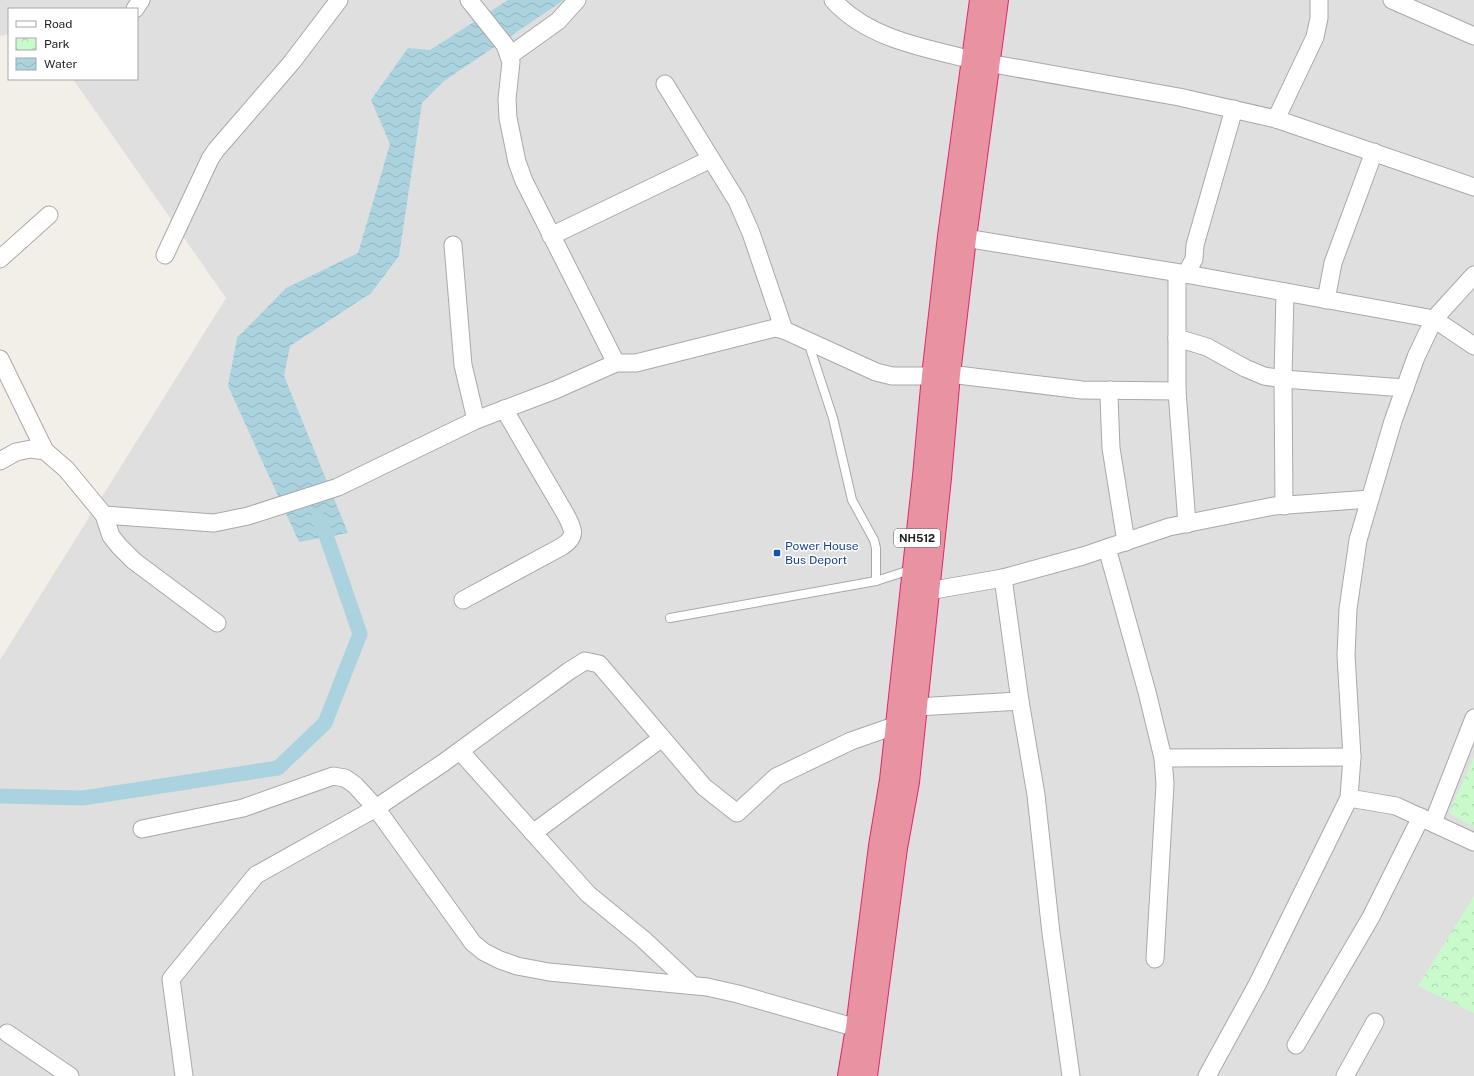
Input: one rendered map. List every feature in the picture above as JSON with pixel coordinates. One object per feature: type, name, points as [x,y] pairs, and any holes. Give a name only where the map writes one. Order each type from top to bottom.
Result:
[{"type":"highway","name":"NH512","points":[[866,1076],[896,848],[908,782],[905,727],[914,569],[924,476],[965,238],[980,62],[981,0]]},
{"type":"highway","name":"NH512","points":[[849,1076],[877,867],[892,780],[905,727],[916,707],[940,478],[941,375],[949,236],[980,62],[997,0]]},
{"type":"street","points":[[165,255],[210,159],[216,150],[292,62],[339,0]]},
{"type":"street","points":[[469,0],[507,50],[511,62],[506,99],[508,118],[517,162],[524,181],[616,363]]},
{"type":"street","points":[[507,50],[558,20],[577,0]]},
{"type":"street","points":[[833,0],[850,16],[884,35],[908,44],[980,62],[1234,109],[1276,119],[1474,187]]},
{"type":"street","points":[[1276,119],[1314,37],[1318,18],[1319,0]]},
{"type":"street","points":[[1392,0],[1472,32]]},
{"type":"street","points":[[665,84],[737,201],[751,233],[784,330]]},
{"type":"street","points":[[1187,524],[1177,391],[1177,338],[1181,273],[1194,259],[1195,245],[1234,109]]},
{"type":"street","points":[[1326,300],[1333,263],[1374,152]]},
{"type":"street","points":[[551,236],[711,159]]},
{"type":"street","points":[[0,259],[49,215]]},
{"type":"street","points":[[965,238],[1181,273],[1434,319],[1474,346]]},
{"type":"street","points":[[453,245],[463,365],[476,420]]},
{"type":"street","points":[[1207,1076],[1258,983],[1349,798],[1352,757],[1346,655],[1348,609],[1358,540],[1393,421],[1416,357],[1434,319],[1474,275]]},
{"type":"street","points":[[1284,506],[1283,380],[1285,292]]},
{"type":"street","points":[[104,514],[214,523],[248,516],[338,487],[476,420],[555,390],[616,363],[636,363],[775,328],[784,330],[876,372],[892,376],[941,375],[1082,390],[1177,391]]},
{"type":"street","points":[[1177,338],[1207,347],[1245,368],[1264,376],[1283,380],[1405,388]]},
{"type":"street","points":[[0,359],[45,451],[66,469],[104,514],[111,536],[119,546],[134,561],[217,623]]},
{"type":"street","points":[[1110,390],[1111,448],[1126,542]]},
{"type":"street","points":[[463,600],[561,548],[570,541],[573,534],[572,526],[566,515],[504,409]]},
{"type":"street","points":[[0,460],[16,452],[31,449],[45,451]]},
{"type":"street","points":[[928,591],[1003,578],[1083,556],[1169,527],[1274,506],[1370,499]]},
{"type":"street","points":[[1107,548],[1147,692],[1163,758],[1165,784],[1156,959]]},
{"type":"street","points":[[1003,578],[1020,701],[1036,795],[1051,933],[1071,1076]]},
{"type":"street","points":[[184,1076],[171,979],[256,875],[376,808],[460,751],[569,671],[585,661],[599,664],[704,787],[737,813],[776,777],[851,741],[905,727]]},
{"type":"street","points":[[916,707],[1020,701]]},
{"type":"street","points":[[1428,820],[1434,820],[1474,718]]},
{"type":"street","points":[[533,833],[662,738]]},
{"type":"street","points":[[460,751],[588,894],[643,939],[692,985]]},
{"type":"street","points":[[1163,758],[1352,757]]},
{"type":"street","points":[[142,829],[243,808],[334,776],[345,778],[355,785],[376,808],[473,943],[484,952],[500,960],[516,966],[549,972],[707,987],[738,994],[856,1028]]},
{"type":"street","points":[[1349,798],[1396,806],[1474,842]]},
{"type":"street","points":[[1296,1045],[1428,820]]},
{"type":"street","points":[[1345,1076],[1375,1022]]},
{"type":"street","points":[[7,1033],[70,1076]]},
{"type":"lane","points":[[807,341],[833,418],[852,500],[875,544],[876,581]]},
{"type":"lane","points":[[670,618],[876,581],[914,569]]},
{"type":"shaded area","points":[[0,0],[1474,0],[1474,1076],[0,1076],[0,660],[226,298],[74,80],[138,80],[138,8],[8,8],[8,34],[0,36]]},
{"type":"green space","points":[[1474,757],[1474,827],[1449,813]]},
{"type":"green space","points":[[1474,896],[1474,1013],[1418,986]]},
{"type":"water","points":[[508,0],[564,0],[444,81],[422,103],[399,256],[371,293],[290,346],[284,376],[348,533],[299,542],[228,386],[237,338],[286,288],[358,253],[390,144],[371,100],[408,48],[430,50]]},
{"type":"waterway","points":[[0,796],[83,798],[278,768],[325,723],[360,634],[325,532],[318,518]]},
{"type":"place","name":"Power House Bus Deport","points":[[777,553]]}]
